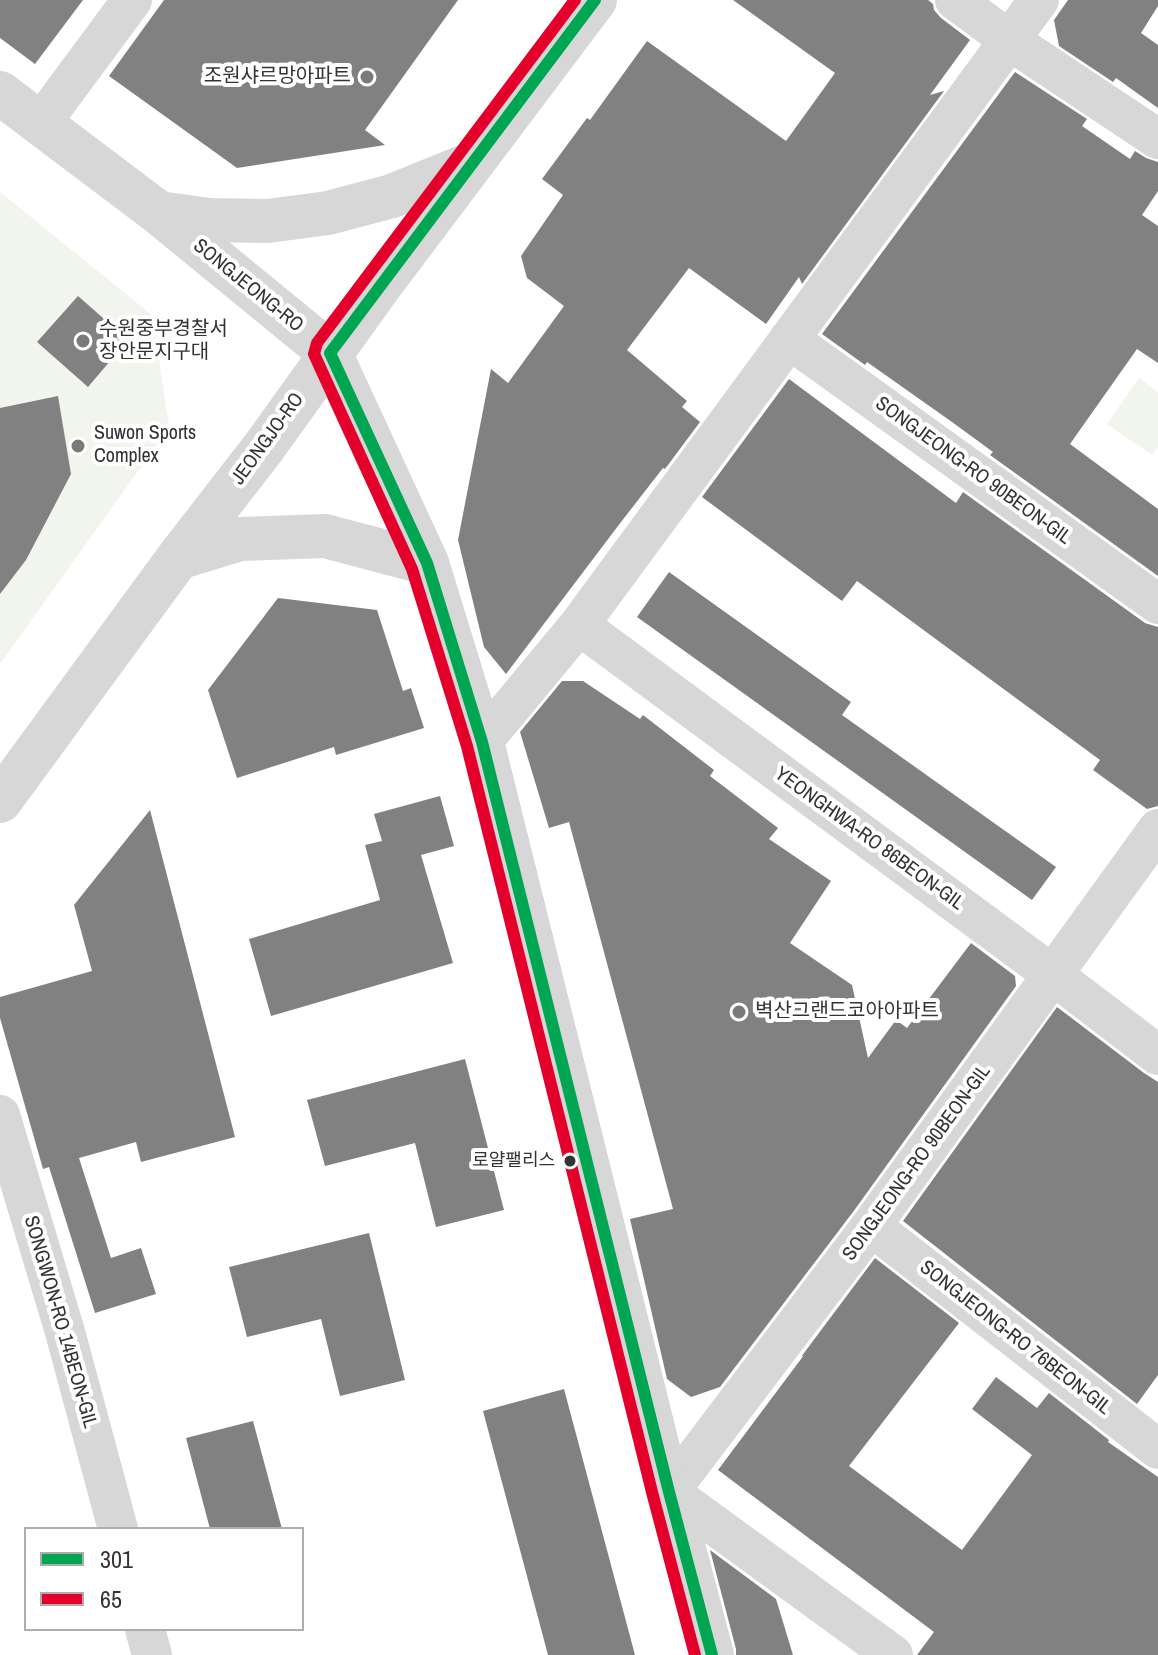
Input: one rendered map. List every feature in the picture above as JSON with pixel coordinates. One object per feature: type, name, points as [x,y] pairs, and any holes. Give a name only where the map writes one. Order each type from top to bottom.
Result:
[{"type":"street","points":[[41,123],[132,0]]},
{"type":"street","name":"JEONGJO-RO","points":[[0,801],[595,0]]},
{"type":"street","points":[[955,0],[1009,40],[1158,139]]},
{"type":"street","points":[[482,742],[579,625],[1039,0]]},
{"type":"street","name":"SONGJEONG-RO","points":[[0,93],[159,213],[330,353],[427,563],[482,742],[712,1655]]},
{"type":"street","points":[[159,213],[209,220],[268,221],[328,213],[392,196],[471,164]]},
{"type":"street","name":"SONGJEONG-RO 90BEON-GIL","points":[[789,339],[1158,604]]},
{"type":"street","points":[[178,558],[240,539],[325,536],[427,563]]},
{"type":"street","name":"YEONGHWA-RO 86BEON-GIL","points":[[579,625],[1158,1055]]},
{"type":"street","name":"SONGJEONG-RO 90BEON-GIL","points":[[669,1492],[871,1226],[1158,829]]},
{"type":"street","name":"SONGWON-RO 14BEON-GIL","points":[[0,1115],[65,1332],[117,1527]]},
{"type":"street","name":"SONGJEONG-RO 76BEON-GIL","points":[[871,1226],[1158,1449]]},
{"type":"street","points":[[669,1492],[893,1655]]},
{"type":"street","points":[[146,1631],[152,1655]]},
{"type":"shaded area","name":"Suwon Sports Complex","points":[[0,192],[152,315],[169,425],[0,664]]},
{"type":"shaded area","points":[[1139,378],[1158,392],[1158,447],[1152,455],[1107,424]]},
{"type":"building","points":[[0,0],[83,0],[35,64],[0,38]]},
{"type":"building","points":[[164,0],[458,0],[365,130],[385,145],[237,168],[109,76]]},
{"type":"building","points":[[733,0],[928,0],[941,18],[970,40],[930,95],[944,91],[802,284],[799,277],[766,324],[689,268],[627,350],[687,401],[682,407],[700,422],[506,674],[484,647],[458,540],[491,369],[508,383],[564,306],[527,278],[521,256],[563,195],[542,179],[587,118],[590,120],[647,41],[786,141],[835,73]]},
{"type":"building","points":[[1068,0],[1158,0],[1158,6],[1141,33],[1158,45],[1158,108],[1116,78],[1113,82],[1059,46],[1054,20]]},
{"type":"building","points":[[1015,72],[1087,119],[1082,126],[1130,159],[1135,151],[1158,162],[1158,191],[1142,215],[1158,226],[1158,363],[1137,349],[1070,444],[1158,509],[1158,576],[990,455],[993,452],[952,422],[822,334]]},
{"type":"building","name":"수원중부경찰서 장안문지구대","points":[[78,296],[128,340],[88,387],[37,342]]},
{"type":"building","points":[[789,379],[956,503],[963,492],[1145,623],[1158,627],[1158,806],[1147,809],[1093,770],[1100,760],[857,581],[842,601],[702,497]]},
{"type":"building","points":[[58,396],[71,474],[26,560],[0,594],[0,408]]},
{"type":"building","points":[[669,572],[851,702],[842,715],[1056,867],[1032,900],[637,617]]},
{"type":"building","points":[[278,598],[377,610],[403,691],[411,688],[424,728],[336,755],[334,747],[237,778],[208,690]]},
{"type":"building","points":[[562,681],[583,681],[640,719],[643,715],[714,770],[710,776],[778,828],[769,839],[831,881],[790,943],[852,985],[868,1058],[896,1020],[907,1028],[971,943],[1015,976],[1016,986],[853,1212],[720,1387],[691,1397],[667,1379],[630,1219],[673,1209],[569,822],[549,828],[520,732]]},
{"type":"building","points":[[440,796],[454,846],[421,855],[453,963],[271,1016],[249,939],[380,900],[365,845],[382,841],[374,814]]},
{"type":"building","points":[[150,810],[235,1137],[141,1162],[136,1142],[79,1158],[111,1258],[141,1248],[156,1294],[95,1313],[49,1167],[43,1169],[0,1018],[0,997],[92,971],[74,905]]},
{"type":"building","points":[[1057,1007],[1158,1082],[1158,1375],[1137,1404],[903,1221]]},
{"type":"building","points":[[465,1059],[504,1210],[436,1227],[415,1143],[325,1166],[307,1100]]},
{"type":"building","points":[[369,1233],[405,1380],[340,1396],[321,1319],[247,1337],[229,1267]]},
{"type":"building","points":[[875,1258],[959,1323],[849,1466],[962,1550],[1032,1455],[972,1409],[996,1377],[1037,1408],[1049,1393],[1108,1442],[1158,1477],[1158,1655],[917,1655],[934,1632],[718,1470]]},
{"type":"building","points":[[564,1389],[635,1655],[548,1655],[483,1411]]},
{"type":"building","points":[[253,1421],[281,1527],[209,1527],[186,1438]]},
{"type":"building","points":[[710,1550],[776,1599],[793,1655],[736,1655]]},
{"type":"transit line","name":"65","points":[[575,0],[317,343],[314,354],[412,569],[467,746],[695,1655]]},
{"type":"transit line","name":"301","points":[[595,0],[330,353],[427,563],[482,742],[712,1655]]},
{"type":"place","name":"조원샤르망아파트","points":[[367,77]]},
{"type":"place","name":"수원중부경찰서 장안문지구대","points":[[83,341]]},
{"type":"place","name":"Suwon Sports Complex","points":[[78,446]]},
{"type":"place","name":"벽산그랜드코아아파트","points":[[739,1012]]},
{"type":"place","name":"로얄팰리스","points":[[570,1161]]}]
